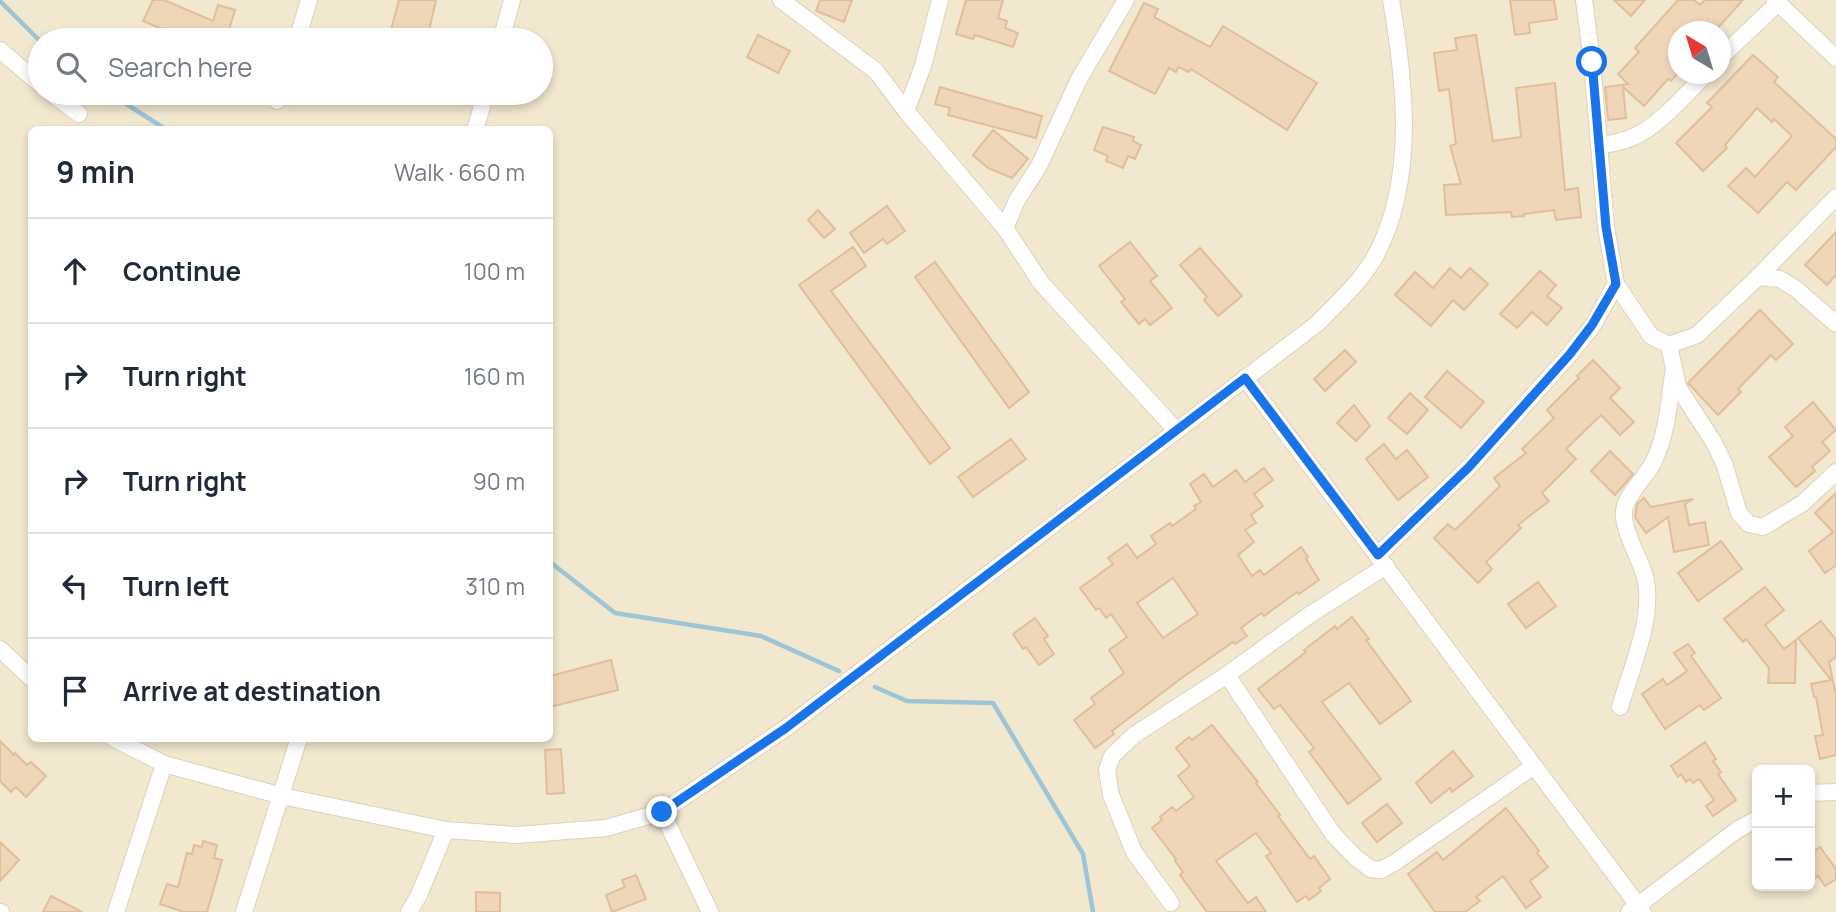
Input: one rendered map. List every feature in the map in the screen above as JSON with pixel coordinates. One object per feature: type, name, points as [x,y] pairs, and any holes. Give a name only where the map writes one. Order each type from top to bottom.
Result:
[{"type":"street","points":[[301,28],[309,0]]},
{"type":"street","points":[[504,28],[512,0]]},
{"type":"street","points":[[781,0],[876,71],[906,111],[1005,228],[1042,284],[1176,430]]},
{"type":"street","points":[[906,111],[923,66],[940,0]]},
{"type":"street","points":[[1005,228],[1017,200],[1039,166],[1079,79],[1126,0]]},
{"type":"street","points":[[122,742],[163,764],[282,796],[446,830],[516,835],[606,828],[662,812],[786,728],[1318,323],[1349,290],[1376,254],[1391,217],[1405,132],[1400,53],[1391,0]]},
{"type":"street","points":[[1584,0],[1606,227],[1616,284],[1651,336],[1669,345],[1697,335],[1836,197]]},
{"type":"street","points":[[1731,47],[1777,1],[1836,58]]},
{"type":"street","points":[[0,50],[28,74]]},
{"type":"street","points":[[1599,146],[1621,142],[1641,134],[1696,84]]},
{"type":"street","points":[[67,105],[79,114]]},
{"type":"street","points":[[476,126],[482,105]]},
{"type":"street","points":[[1758,276],[1780,279],[1796,289],[1836,324]]},
{"type":"street","points":[[1171,903],[1134,852],[1111,795],[1107,770],[1112,756],[1134,735],[1227,675],[1382,561],[1570,354],[1592,325],[1616,284]]},
{"type":"street","points":[[1669,345],[1681,393],[1713,441],[1724,463],[1739,513],[1749,524],[1763,527],[1803,503],[1836,472]]},
{"type":"street","points":[[1620,707],[1645,622],[1647,603],[1646,579],[1626,525],[1624,512],[1627,502],[1653,463],[1666,430],[1674,373]]},
{"type":"street","points":[[1245,378],[1534,766],[1637,910],[1737,830],[1752,822]]},
{"type":"street","points":[[0,649],[28,675]]},
{"type":"street","points":[[1227,675],[1333,834],[1371,869],[1381,870],[1394,863],[1534,766]]},
{"type":"street","points":[[244,912],[298,742]]},
{"type":"street","points":[[116,912],[163,764]]},
{"type":"street","points":[[1815,793],[1836,792]]},
{"type":"street","points":[[662,812],[710,912]]},
{"type":"street","points":[[409,912],[419,895],[446,830]]},
{"type":"shaded area","points":[[0,0],[1836,0],[1836,912],[0,912]]},
{"type":"building","points":[[153,0],[164,0],[213,21],[218,5],[235,10],[230,28],[160,28],[143,21]]},
{"type":"building","points":[[399,0],[436,0],[430,28],[392,28]]},
{"type":"building","points":[[820,0],[852,0],[844,22],[816,11]]},
{"type":"building","points":[[966,0],[1003,0],[998,18],[1007,21],[1005,28],[1018,33],[1013,47],[975,35],[973,39],[956,34]]},
{"type":"building","points":[[1510,0],[1554,0],[1557,19],[1529,23],[1530,33],[1515,35]]},
{"type":"building","points":[[1614,0],[1645,0],[1631,16]]},
{"type":"building","points":[[1678,0],[1694,0],[1700,5],[1705,0],[1743,0],[1724,21],[1668,21],[1668,79],[1644,106],[1623,87],[1626,118],[1608,120],[1605,87],[1628,84],[1618,74],[1639,52],[1635,48]]},
{"type":"building","points":[[1144,3],[1158,9],[1154,17],[1210,47],[1223,26],[1317,83],[1287,130],[1191,69],[1189,72],[1178,67],[1176,72],[1169,68],[1155,94],[1109,71]]},
{"type":"building","points":[[758,35],[790,51],[778,73],[747,57]]},
{"type":"building","points":[[1476,35],[1493,141],[1521,137],[1516,88],[1555,83],[1565,190],[1578,188],[1581,217],[1556,220],[1554,210],[1512,217],[1511,212],[1446,215],[1444,185],[1461,184],[1450,146],[1456,144],[1449,89],[1439,91],[1434,53],[1457,50],[1455,38]]},
{"type":"building","points":[[1753,55],[1778,77],[1774,82],[1836,139],[1836,147],[1796,190],[1787,182],[1758,213],[1728,186],[1746,168],[1755,177],[1792,136],[1774,119],[1772,122],[1757,108],[1725,145],[1727,148],[1703,171],[1676,143],[1712,107],[1707,103],[1725,84],[1731,84],[1731,78]]},
{"type":"building","points":[[940,87],[1042,116],[1036,138],[948,115],[950,108],[935,104]]},
{"type":"building","points":[[1103,127],[1134,137],[1133,141],[1141,145],[1135,159],[1128,156],[1123,168],[1106,161],[1108,156],[1094,150]]},
{"type":"building","points":[[993,130],[1028,159],[1012,178],[988,168],[973,155]]},
{"type":"building","points":[[887,206],[905,231],[887,244],[883,239],[864,253],[850,233]]},
{"type":"building","points":[[818,210],[835,229],[824,238],[808,220]]},
{"type":"building","points":[[1836,232],[1836,275],[1827,285],[1805,265]]},
{"type":"building","points":[[1130,242],[1157,276],[1150,281],[1172,308],[1150,325],[1145,319],[1139,324],[1121,302],[1125,299],[1099,266]]},
{"type":"building","points":[[853,247],[866,266],[831,291],[950,448],[930,464],[799,285]]},
{"type":"building","points":[[1200,248],[1242,296],[1218,316],[1204,300],[1207,297],[1180,265]]},
{"type":"building","points":[[935,262],[1029,392],[1009,408],[915,277]]},
{"type":"building","points":[[1450,268],[1461,278],[1470,268],[1488,284],[1464,310],[1453,300],[1431,326],[1395,295],[1415,272],[1433,288]]},
{"type":"building","points":[[1540,271],[1556,285],[1547,296],[1562,308],[1547,325],[1532,312],[1517,328],[1500,314]]},
{"type":"building","points":[[1760,310],[1793,344],[1776,360],[1771,355],[1738,389],[1741,392],[1718,415],[1688,383]]},
{"type":"building","points":[[1345,350],[1356,362],[1325,391],[1314,379]]},
{"type":"building","points":[[1593,360],[1620,388],[1610,398],[1634,422],[1620,435],[1601,415],[1566,449],[1576,459],[1542,493],[1549,501],[1518,525],[1521,528],[1486,562],[1492,569],[1478,583],[1434,538],[1448,524],[1455,530],[1500,486],[1494,478],[1526,453],[1522,449],[1554,418],[1547,410]]},
{"type":"building","points":[[1447,371],[1484,402],[1461,428],[1425,397]]},
{"type":"building","points":[[1410,393],[1428,410],[1407,434],[1388,418]]},
{"type":"building","points":[[1813,402],[1836,430],[1822,442],[1830,451],[1812,467],[1815,471],[1796,487],[1769,457],[1793,436],[1785,427]]},
{"type":"building","points":[[1354,405],[1370,426],[1356,441],[1337,423]]},
{"type":"building","points":[[1011,439],[1026,459],[973,497],[958,477]]},
{"type":"building","points":[[1384,444],[1396,459],[1407,450],[1428,477],[1398,500],[1366,459]]},
{"type":"building","points":[[1610,451],[1633,474],[1615,495],[1591,471]]},
{"type":"building","points":[[1264,468],[1273,480],[1254,494],[1263,506],[1251,515],[1256,523],[1245,530],[1254,542],[1238,555],[1252,576],[1260,570],[1264,575],[1301,547],[1319,580],[1264,616],[1261,613],[1241,628],[1247,636],[1235,644],[1233,642],[1183,677],[1112,731],[1114,734],[1095,748],[1074,720],[1095,704],[1091,698],[1124,673],[1109,650],[1127,637],[1111,614],[1106,618],[1099,608],[1096,610],[1080,588],[1113,564],[1108,558],[1127,544],[1137,558],[1156,544],[1151,536],[1170,523],[1172,526],[1196,509],[1194,506],[1201,502],[1190,484],[1204,474],[1213,487],[1236,470],[1245,482]],"holes":[[[1173,578],[1198,614],[1163,638],[1137,603]]]},
{"type":"building","points":[[1836,493],[1836,565],[1825,573],[1809,551],[1833,532],[1815,513]]},
{"type":"building","points":[[1644,498],[1651,507],[1693,499],[1685,504],[1689,525],[1705,522],[1709,545],[1674,552],[1668,517],[1646,533],[1635,517],[1637,504]]},
{"type":"building","points":[[1721,541],[1742,569],[1698,601],[1678,573]]},
{"type":"building","points":[[1538,582],[1556,606],[1526,628],[1508,604]]},
{"type":"building","points":[[1765,587],[1784,610],[1765,625],[1784,649],[1796,640],[1795,683],[1768,683],[1769,668],[1746,639],[1743,642],[1724,619]]},
{"type":"building","points":[[1352,617],[1411,701],[1380,724],[1349,683],[1322,702],[1381,779],[1348,804],[1309,752],[1314,748],[1280,705],[1274,709],[1258,689],[1335,626],[1337,629]]},
{"type":"building","points":[[1035,618],[1048,636],[1044,639],[1054,654],[1039,665],[1013,634]]},
{"type":"building","points":[[1821,621],[1836,640],[1836,657],[1829,662],[1836,695],[1836,755],[1820,759],[1815,736],[1823,735],[1811,684],[1831,680],[1798,638]]},
{"type":"building","points":[[1688,644],[1695,653],[1691,656],[1721,698],[1704,710],[1700,705],[1665,729],[1642,694],[1663,679],[1667,685],[1687,671],[1674,653]]},
{"type":"building","points":[[611,660],[618,690],[553,706],[553,675]]},
{"type":"building","points":[[1212,725],[1258,782],[1256,783],[1280,815],[1278,816],[1310,859],[1314,856],[1330,879],[1319,888],[1321,891],[1309,900],[1306,896],[1297,902],[1266,856],[1271,853],[1256,833],[1216,861],[1248,903],[1256,897],[1266,912],[1207,912],[1180,875],[1183,872],[1176,859],[1152,828],[1172,807],[1176,811],[1194,797],[1178,776],[1190,766],[1176,748],[1189,737],[1192,740]]},
{"type":"building","points":[[0,741],[27,765],[31,762],[46,776],[26,797],[16,787],[11,792],[0,781]]},
{"type":"building","points":[[1705,742],[1716,759],[1713,761],[1721,772],[1718,774],[1736,800],[1713,816],[1706,806],[1714,800],[1699,779],[1693,783],[1690,779],[1686,782],[1681,774],[1678,777],[1671,766]]},
{"type":"building","points":[[561,749],[564,793],[547,794],[545,750]]},
{"type":"building","points":[[1453,751],[1473,776],[1452,792],[1450,788],[1431,803],[1416,783]]},
{"type":"building","points":[[1387,804],[1402,823],[1377,842],[1362,823]]},
{"type":"building","points":[[1506,808],[1548,867],[1530,881],[1541,897],[1526,908],[1503,876],[1476,897],[1480,901],[1465,912],[1435,912],[1408,874],[1437,852],[1443,860]]},
{"type":"building","points":[[203,841],[217,845],[214,858],[222,860],[207,912],[184,912],[160,904],[167,884],[178,887],[187,853],[192,854],[194,845],[202,847]]},
{"type":"building","points":[[0,842],[19,860],[0,881]]},
{"type":"building","points":[[1820,847],[1836,869],[1836,879],[1825,886],[1818,876],[1815,878],[1815,851]]},
{"type":"building","points":[[636,875],[646,899],[612,912],[606,895],[625,887],[622,880]]},
{"type":"building","points":[[476,892],[500,893],[500,912],[476,912]]},
{"type":"building","points":[[51,896],[82,912],[43,912]]},
{"type":"waterway","points":[[0,1],[28,29]]},
{"type":"waterway","points":[[128,105],[161,126]]},
{"type":"waterway","points":[[553,564],[615,613],[761,636],[839,671]]},
{"type":"waterway","points":[[875,687],[907,701],[993,703],[1083,854],[1093,912]]},
{"type":"route","points":[[662,812],[786,728],[1245,378],[1378,555],[1469,467],[1570,354],[1592,325],[1616,284],[1606,227],[1592,62]]}]
